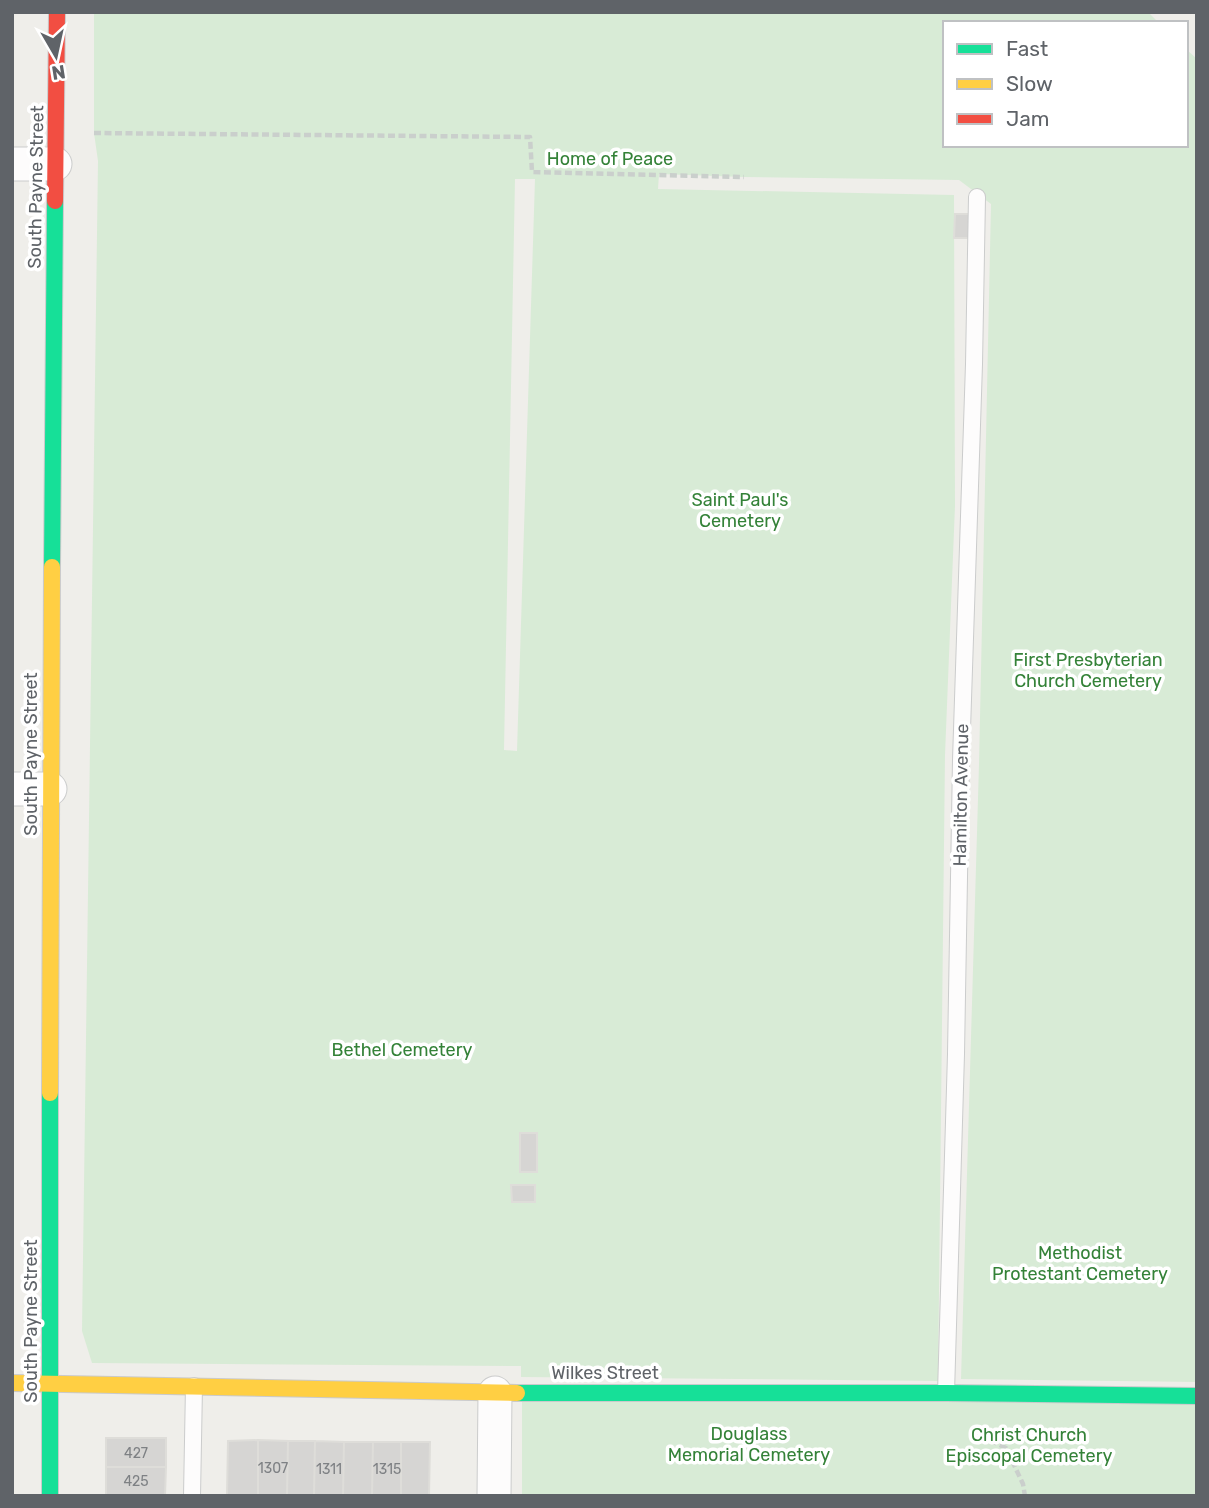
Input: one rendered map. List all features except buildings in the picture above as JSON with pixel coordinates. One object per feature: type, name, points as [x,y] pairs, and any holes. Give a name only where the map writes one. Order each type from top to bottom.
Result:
[{"type":"street","name":"South Payne Street","points":[[50,1496],[50,789],[57,12]]},
{"type":"street","points":[[12,164],[55,164]]},
{"type":"street","points":[[12,789],[50,789]]},
{"type":"street","name":"Wilkes Street","points":[[12,1383],[495,1393],[1197,1396]]},
{"type":"street","points":[[494,1496],[495,1393]]},
{"type":"lane","name":"Hamilton Avenue","points":[[946,1393],[974,364],[976,197]]},
{"type":"lane","points":[[192,1496],[194,1386]]},
{"type":"path","points":[[94,133],[530,137],[532,172],[744,177]]},
{"type":"path","points":[[968,1394],[968,1424],[981,1436],[1006,1448],[1023,1484],[1025,1496]]},
{"type":"green space","points":[[94,12],[1148,12],[1157,21],[943,21],[943,147],[1188,147],[1188,51],[1197,59],[1197,1382],[961,1379],[979,764],[991,204],[959,180],[659,174],[658,189],[954,195],[955,506],[945,755],[938,1381],[521,1377],[521,1366],[92,1363],[82,1331],[98,161],[94,133]],"holes":[[[515,179],[535,179],[517,751],[504,750]]]},
{"type":"green space","name":"Douglass Memorial Cemetery","points":[[522,1393],[1197,1396],[1197,1496],[522,1496]]},
{"type":"traffic: fast","points":[[52,567],[55,201]]},
{"type":"traffic: fast","points":[[50,1093],[50,1496]]},
{"type":"traffic: fast","points":[[517,1393],[1197,1396]]},
{"type":"traffic: slow","points":[[50,1093],[52,567]]},
{"type":"traffic: slow","points":[[12,1383],[517,1393]]},
{"type":"traffic: jam","points":[[55,201],[57,12]]},
{"type":"park label","name":"Home of Peace","points":[[610,159]]},
{"type":"park label","name":"Saint Paul's Cemetery","points":[[740,510]]},
{"type":"park label","name":"First Presbyterian Church Cemetery","points":[[1088,670]]},
{"type":"park label","name":"Bethel Cemetery","points":[[402,1050]]},
{"type":"park label","name":"Methodist Protestant Cemetery","points":[[1080,1263]]},
{"type":"park label","name":"Christ Church Episcopal Cemetery","points":[[1029,1445]]}]
